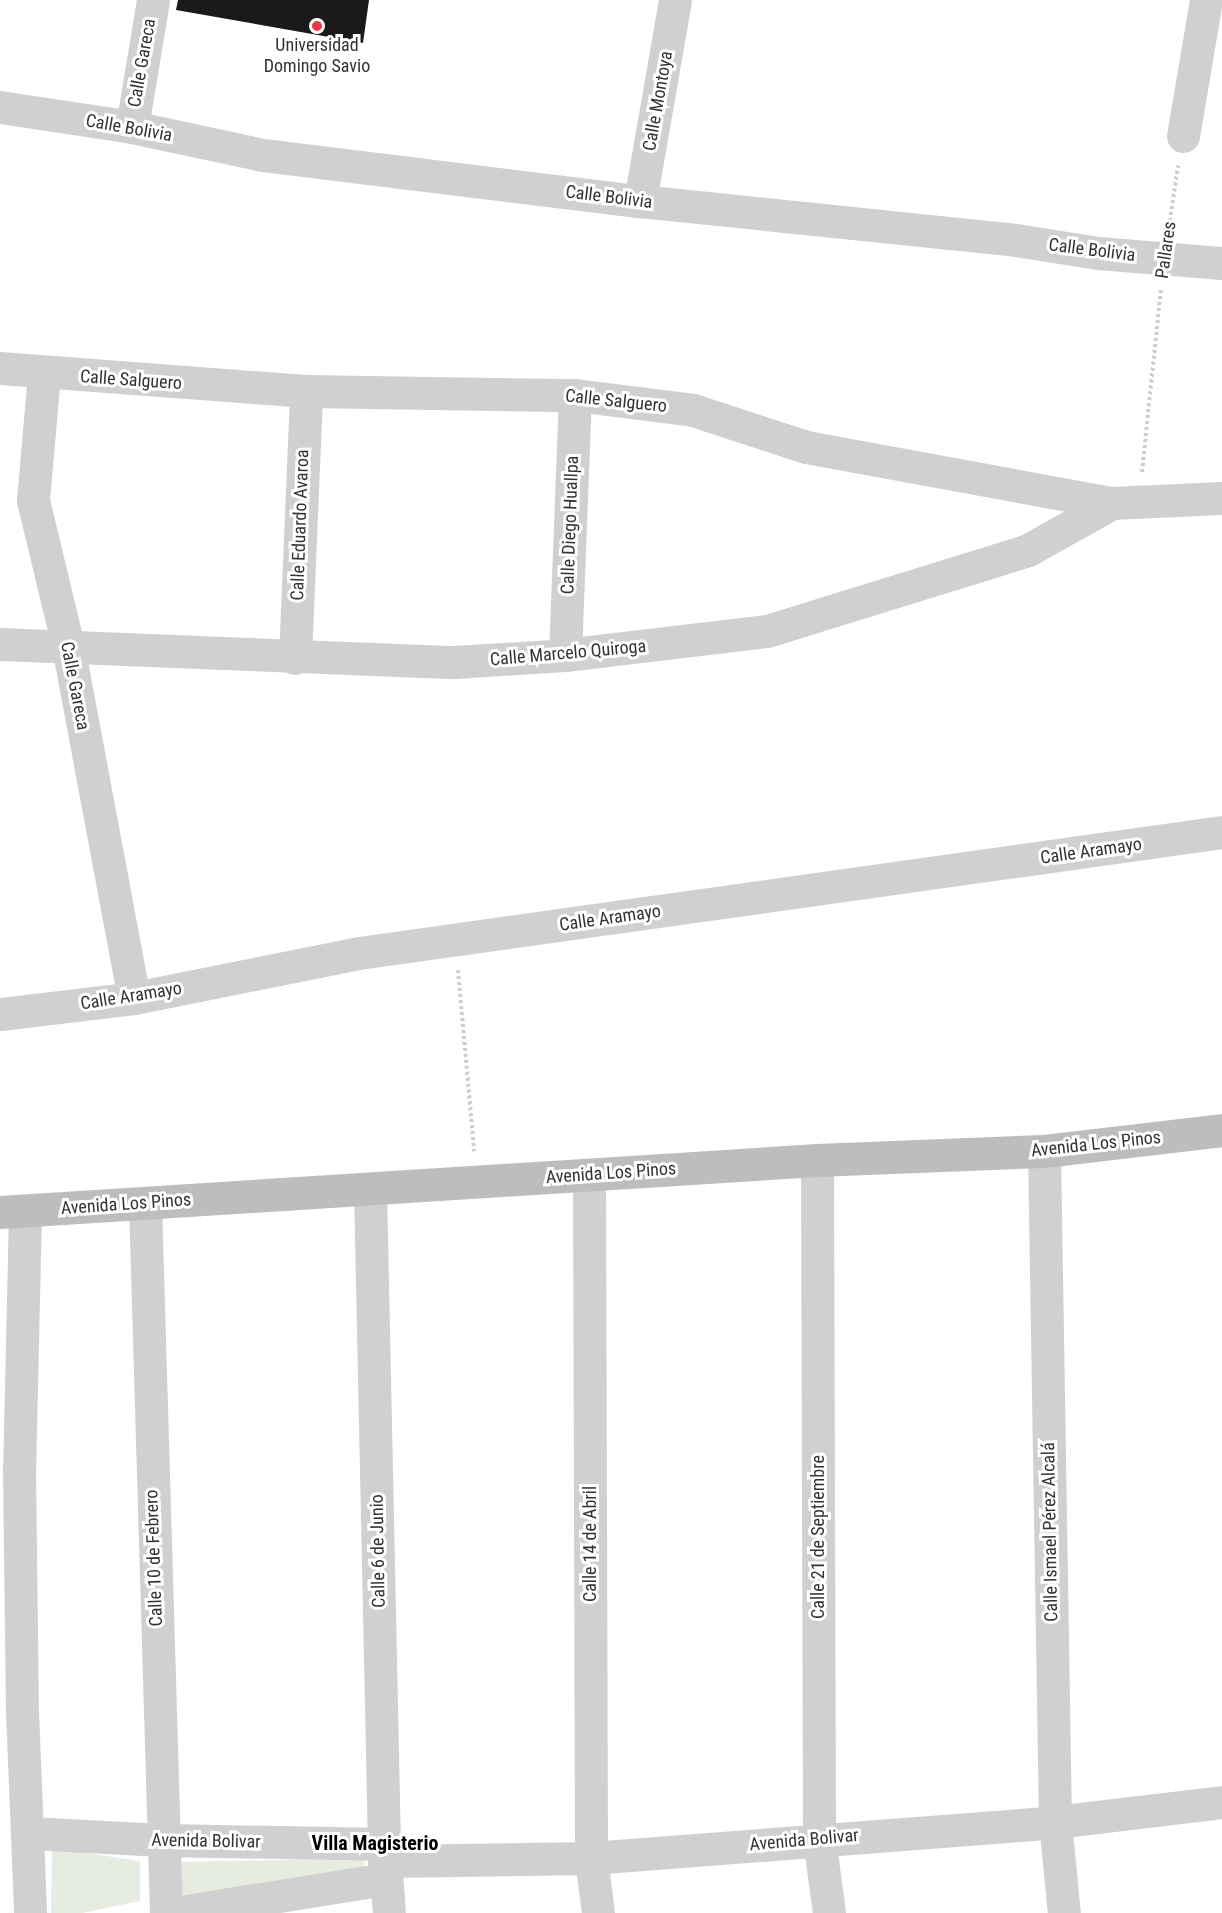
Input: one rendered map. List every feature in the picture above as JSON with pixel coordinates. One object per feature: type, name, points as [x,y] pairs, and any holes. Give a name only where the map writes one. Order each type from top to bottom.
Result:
[{"type":"main road","name":"Avenida Los Pinos","points":[[13,1211],[817,1160],[1044,1151],[1222,1130]]},
{"type":"street","name":"Calle Gareca","points":[[132,127],[153,0]]},
{"type":"street","name":"Calle Montoya","points":[[640,201],[675,0]]},
{"type":"street","points":[[1183,136],[1206,0]]},
{"type":"street","name":"Calle Bolivia","points":[[0,107],[132,127],[263,155],[640,201],[1222,263]]},
{"type":"street","name":"Calle Salguero","points":[[0,368],[44,374],[306,391],[575,395],[693,410],[806,447],[1125,503],[1222,498]]},
{"type":"street","name":"Calle Gareca","points":[[44,374],[33,500],[68,646],[134,998]]},
{"type":"street","name":"Calle Eduardo Avaroa","points":[[295,658],[306,391]]},
{"type":"street","name":"Calle Diego Huallpa","points":[[565,655],[575,395]]},
{"type":"street","name":"Calle Marcelo Quiroga","points":[[0,644],[295,658],[455,662],[565,655],[767,631],[1028,550],[1125,503]]},
{"type":"street","name":"Calle Aramayo","points":[[0,1014],[134,998],[359,953],[1222,832]]},
{"type":"street","name":"Calle Ismael Pérez Alcalá","points":[[1044,1151],[1054,1822],[1064,1913]]},
{"type":"street","name":"Calle 21 de Septiembre","points":[[817,1160],[819,1838],[830,1913]]},
{"type":"street","name":"Calle 14 de Abril","points":[[589,1175],[591,1858],[598,1913]]},
{"type":"street","name":"Calle 6 de Junio","points":[[370,1189],[384,1862],[389,1913]]},
{"type":"street","name":"Calle 10 de Febrero","points":[[145,1203],[162,1840],[166,1913]]},
{"type":"street","points":[[13,1211],[10,1468],[11,1711],[29,1833],[30,1913]]},
{"type":"street","name":"Avenida Bolivar","points":[[29,1833],[162,1840],[384,1862],[591,1858],[819,1838],[1054,1822],[1222,1802]]},
{"type":"street","name":"Avenida Bolivar","points":[[173,1913],[384,1862]]},
{"type":"path","name":"Pallares","points":[[1125,503],[1183,136]]},
{"type":"path","points":[[455,939],[477,1182]]},
{"type":"shaded area","points":[[52,1848],[140,1861],[140,1901],[82,1913],[51,1913]]},
{"type":"shaded area","points":[[365,1858],[363,1872],[182,1895],[181,1862]]},
{"type":"building","name":"Universidad Domingo Savio","points":[[178,0],[369,0],[363,43],[176,10]]},
{"type":"place","name":"Universidad Domingo Savio","points":[[317,26]]},
{"type":"district","name":"Villa Magisterio","points":[[375,1843]]}]
